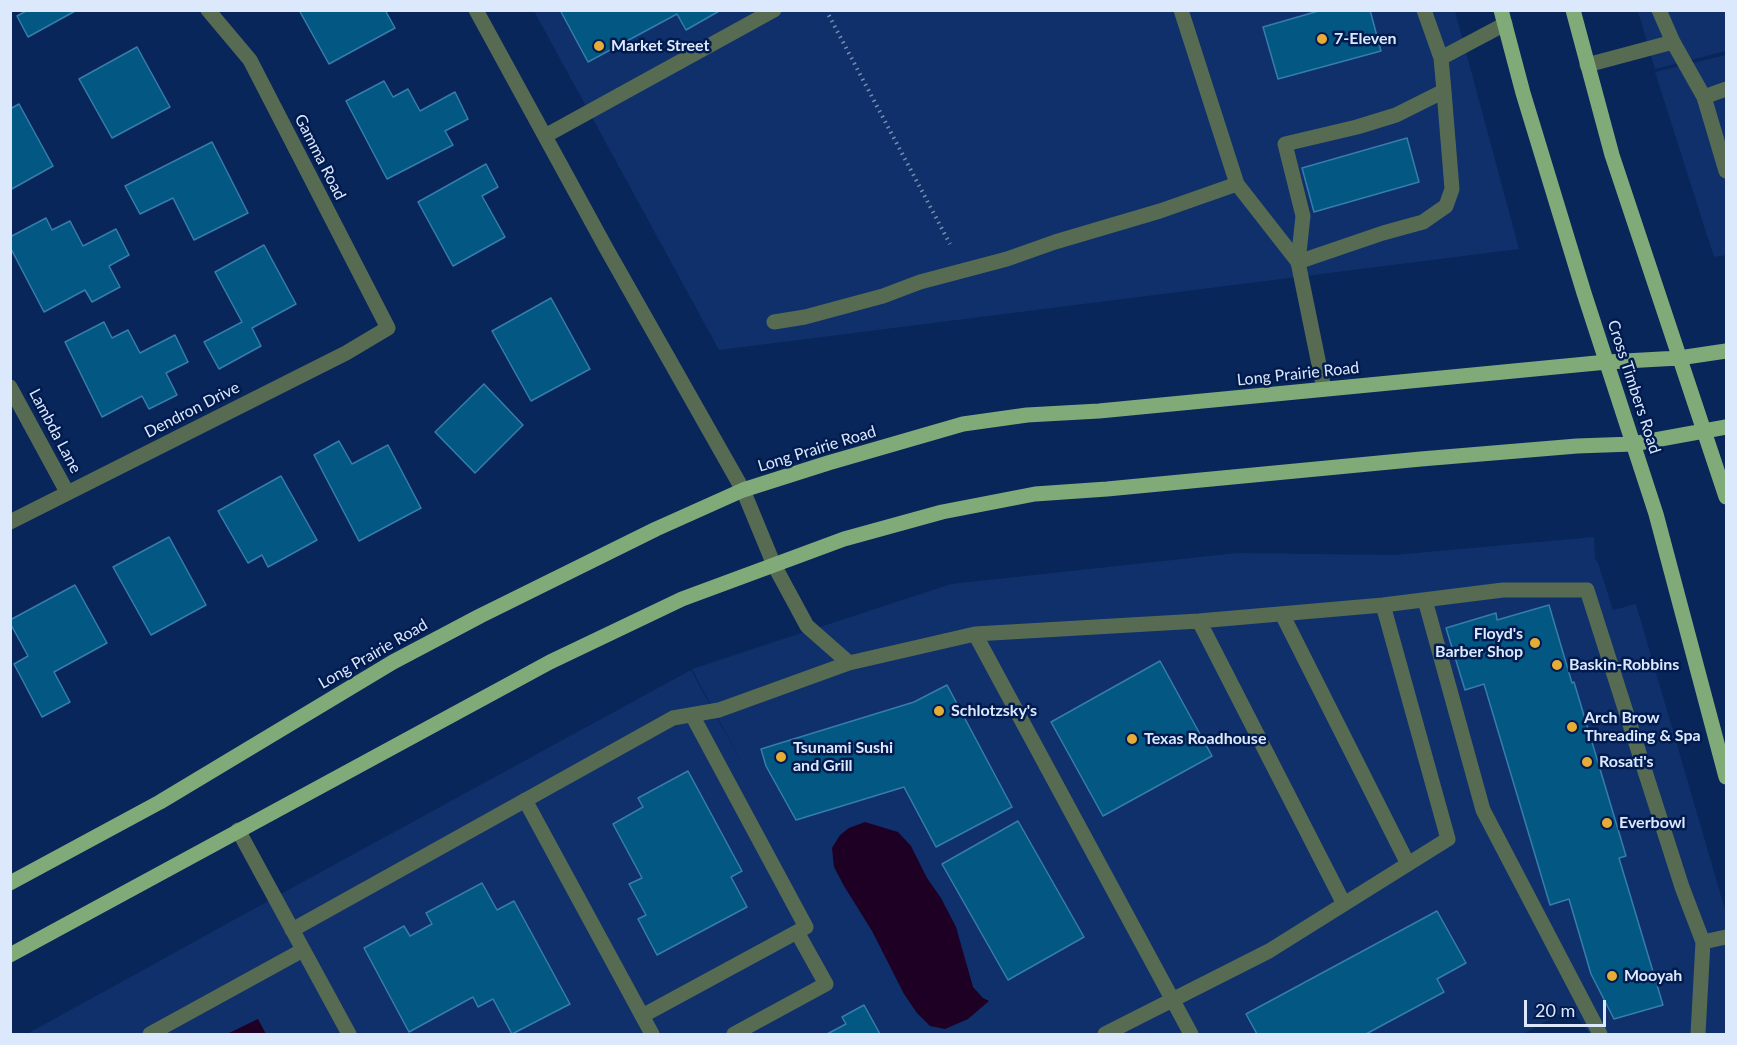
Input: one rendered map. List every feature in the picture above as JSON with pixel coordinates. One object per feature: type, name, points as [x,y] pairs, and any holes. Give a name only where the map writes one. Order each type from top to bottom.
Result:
[{"type":"main road","points":[[1573,10],[1612,155],[1726,497]]},
{"type":"main road","name":"Cross Timbers Road","points":[[1503,17],[1523,93],[1586,300],[1656,514],[1726,777]]},
{"type":"main road","name":"Long Prairie Road","points":[[10,883],[160,801],[403,657],[480,616],[656,529],[743,490],[828,463],[963,424],[1027,415],[1099,411],[1607,362],[1679,358],[1726,351]]},
{"type":"main road","points":[[10,955],[550,662],[682,599],[844,539],[942,512],[1035,494],[1444,457],[1633,444],[1726,427]]},
{"type":"street","name":"Gamma Road","points":[[208,10],[250,60],[388,328]]},
{"type":"street","points":[[476,10],[612,259],[743,490],[774,565],[807,626],[849,663]]},
{"type":"street","points":[[545,136],[774,10]]},
{"type":"street","points":[[1181,10],[1237,184],[1298,262]]},
{"type":"street","points":[[1298,262],[1423,222],[1446,206],[1452,189],[1441,58],[1424,10]]},
{"type":"street","points":[[1659,10],[1673,42],[1704,97],[1726,171]]},
{"type":"street","points":[[1441,58],[1503,17]]},
{"type":"street","points":[[1587,65],[1673,42]]},
{"type":"street","points":[[1704,97],[1726,89]]},
{"type":"street","points":[[1324,389],[1298,262],[1304,216],[1285,144],[1396,115],[1444,91]]},
{"type":"street","points":[[774,322],[805,317],[884,296],[920,282],[1007,259],[1237,184]]},
{"type":"street","name":"Dendron Drive","points":[[10,522],[346,353],[388,328]]},
{"type":"street","name":"Lambda Lane","points":[[10,387],[67,492]]},
{"type":"street","points":[[292,930],[673,718],[719,710],[849,663],[975,634],[1199,621],[1383,605],[1503,590],[1587,590],[1682,887],[1703,942],[1698,1035]]},
{"type":"street","points":[[1425,600],[1483,810],[1600,1035]]},
{"type":"street","points":[[1105,1035],[1269,951],[1448,839],[1383,605]]},
{"type":"street","points":[[1282,614],[1408,864]]},
{"type":"street","points":[[1199,621],[1344,904]]},
{"type":"street","points":[[975,634],[1191,1035]]},
{"type":"street","points":[[642,1016],[806,927],[692,715]]},
{"type":"street","points":[[525,800],[652,1035]]},
{"type":"street","points":[[238,830],[349,1035]]},
{"type":"street","points":[[734,1035],[826,984],[796,932]]},
{"type":"street","points":[[1703,942],[1726,937]]},
{"type":"street","points":[[155,1033],[303,950]]},
{"type":"path","points":[[826,10],[950,244]]},
{"type":"shaded area","points":[[534,11],[1455,11],[1519,249],[719,350]]},
{"type":"shaded area","points":[[1638,11],[1726,11],[1726,51],[1655,69]]},
{"type":"shaded area","points":[[1726,55],[1726,255],[1714,257],[1655,72]]},
{"type":"shaded area","points":[[1594,537],[1595,559],[1613,610],[1636,604],[1726,913],[1726,1034],[1590,1034],[1570,1008],[1523,1034],[27,1034],[691,670],[746,771],[692,669],[951,584],[1237,553],[1394,555]]},
{"type":"shaded area","points":[[865,822],[898,832],[911,846],[927,878],[941,898],[956,927],[973,987],[989,1001],[968,1019],[945,1029],[930,1026],[917,1013],[904,994],[872,931],[834,867],[832,848],[840,835],[849,828]]},
{"type":"shaded area","points":[[258,1019],[266,1034],[227,1034]]},
{"type":"building","points":[[28,10],[77,10],[28,37],[17,16]]},
{"type":"building","points":[[299,10],[385,10],[395,28],[329,64]]},
{"type":"building","name":"Market Street","points":[[560,10],[721,10],[686,30],[677,14],[588,62]]},
{"type":"building","name":"7-Eleven","points":[[1322,10],[1370,10],[1381,51],[1278,79],[1263,27]]},
{"type":"building","points":[[137,47],[170,107],[112,138],[79,79]]},
{"type":"building","points":[[384,81],[393,97],[408,89],[420,111],[455,92],[468,119],[445,131],[453,145],[387,179],[346,101]]},
{"type":"building","points":[[19,104],[53,166],[10,190],[10,109]]},
{"type":"building","points":[[1407,138],[1419,182],[1314,212],[1302,168]]},
{"type":"building","points":[[212,142],[248,213],[194,240],[173,198],[140,214],[125,186]]},
{"type":"building","points":[[486,164],[498,187],[482,196],[505,237],[453,266],[418,202]]},
{"type":"building","points":[[46,218],[52,230],[70,221],[83,246],[116,229],[129,255],[109,266],[120,287],[92,302],[85,290],[44,312],[10,247],[10,237]]},
{"type":"building","points":[[264,245],[296,304],[252,328],[261,346],[219,369],[204,342],[242,322],[215,272]]},
{"type":"building","points":[[551,298],[590,369],[531,401],[492,331]]},
{"type":"building","points":[[104,322],[112,338],[128,330],[140,353],[175,335],[188,362],[166,373],[177,395],[149,409],[142,396],[102,417],[65,342]]},
{"type":"building","points":[[484,384],[523,425],[475,473],[435,432]]},
{"type":"building","points":[[339,441],[352,464],[388,445],[421,508],[359,541],[314,455]]},
{"type":"building","points":[[281,476],[317,540],[268,567],[262,555],[248,563],[218,511]]},
{"type":"building","points":[[169,537],[206,605],[151,635],[113,567]]},
{"type":"building","points":[[75,585],[107,643],[54,672],[70,702],[42,717],[14,664],[28,656],[10,620]]},
{"type":"building","points":[[1549,605],[1626,856],[1619,858],[1663,1005],[1614,1019],[1591,974],[1569,899],[1550,905],[1484,684],[1465,690],[1446,628],[1496,613],[1497,620]]},
{"type":"building","name":"Texas Roadhouse","points":[[1160,661],[1212,756],[1103,816],[1051,722]]},
{"type":"building","points":[[947,685],[1012,807],[936,847],[904,787],[796,820],[766,766],[761,749],[914,702]]},
{"type":"building","points":[[688,771],[742,871],[731,877],[747,907],[657,955],[638,919],[646,915],[629,884],[642,878],[613,824],[643,807],[638,798]]},
{"type":"building","points":[[1018,821],[1084,937],[1008,980],[942,864]]},
{"type":"building","points":[[482,883],[497,910],[514,901],[570,1004],[512,1034],[493,999],[478,1007],[473,997],[409,1032],[364,948],[404,926],[410,936],[432,924],[426,913]]},
{"type":"building","points":[[1437,911],[1466,963],[1437,979],[1444,992],[1366,1034],[1257,1034],[1246,1014]]},
{"type":"building","points":[[864,1005],[880,1034],[827,1034],[846,1024],[842,1017]]},
{"type":"place","name":"7-Eleven","points":[[1322,39]]},
{"type":"place","name":"Market Street","points":[[599,46]]},
{"type":"place","name":"Floyd's Barber Shop","points":[[1535,643]]},
{"type":"place","name":"Baskin-Robbins","points":[[1557,665]]},
{"type":"place","name":"Schlotzsky's","points":[[939,711]]},
{"type":"place","name":"Arch Brow Threading & Spa","points":[[1572,727]]},
{"type":"place","name":"Texas Roadhouse","points":[[1132,739]]},
{"type":"place","name":"Tsunami Sushi and Grill","points":[[781,757]]},
{"type":"place","name":"Rosati's","points":[[1587,762]]},
{"type":"place","name":"Everbowl","points":[[1607,823]]},
{"type":"place","name":"Mooyah","points":[[1612,976]]}]
